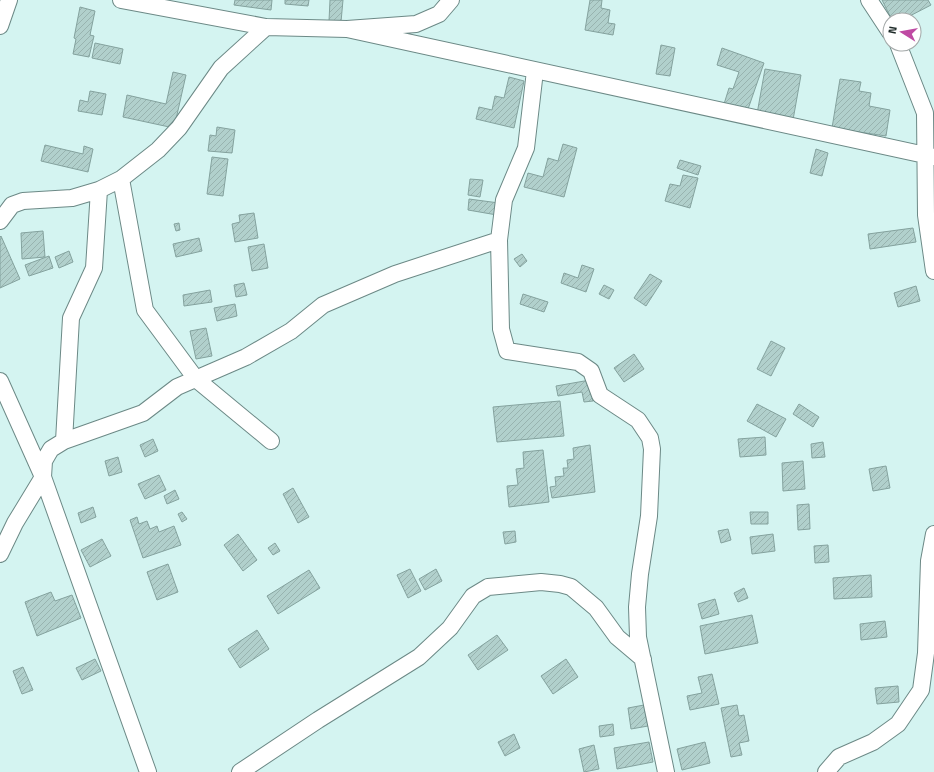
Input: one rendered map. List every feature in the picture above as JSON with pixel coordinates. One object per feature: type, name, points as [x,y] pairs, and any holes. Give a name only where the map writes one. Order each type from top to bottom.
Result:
[{"type":"street","points":[[0,26],[9,0]]},
{"type":"street","points":[[122,0],[266,27],[347,29],[416,24],[439,14],[451,0]]},
{"type":"street","points":[[869,0],[882,20]]},
{"type":"street","points":[[0,222],[12,205],[22,201],[72,198],[98,190],[121,179],[158,150],[179,128],[221,68],[266,27]]},
{"type":"street","points":[[347,29],[930,156]]},
{"type":"street","points":[[901,52],[925,113],[930,156],[926,215],[934,271]]},
{"type":"street","points":[[535,71],[526,148],[504,200],[499,240],[500,329],[507,352],[578,362],[591,370],[600,395],[638,420],[650,438],[652,450],[649,516],[640,574],[637,607],[638,637],[666,772]]},
{"type":"street","points":[[121,179],[145,310],[196,379],[271,441]]},
{"type":"street","points":[[64,441],[71,318],[94,268],[98,190]]},
{"type":"street","points":[[0,554],[15,523],[43,477],[44,461],[51,449],[64,441],[143,413],[167,393],[246,357],[284,334],[323,304],[395,274],[499,240]]},
{"type":"street","points":[[0,381],[43,477],[148,772]]},
{"type":"street","points":[[826,772],[839,757],[873,742],[898,724],[921,690],[926,653],[929,561],[934,534]]},
{"type":"street","points":[[240,772],[318,720],[418,657],[450,628],[473,596],[488,587],[541,582],[571,587],[596,608],[617,636],[643,659]]},
{"type":"building","points":[[235,0],[272,0],[271,10],[234,5]]},
{"type":"building","points":[[285,0],[309,0],[308,6],[285,4]]},
{"type":"building","points":[[330,0],[343,0],[341,22],[329,21]]},
{"type":"building","points":[[590,0],[602,0],[601,8],[610,10],[608,23],[615,24],[613,35],[585,30]]},
{"type":"building","points":[[882,0],[928,0],[931,5],[917,12],[888,12]]},
{"type":"building","points":[[80,7],[95,11],[90,35],[94,36],[89,57],[73,54],[76,39],[74,38]]},
{"type":"building","points":[[95,43],[123,49],[120,64],[92,58]]},
{"type":"building","points":[[661,45],[675,48],[670,76],[656,74]]},
{"type":"building","points":[[722,48],[764,63],[747,112],[724,104],[729,88],[733,89],[739,72],[717,65]]},
{"type":"building","points":[[765,69],[801,75],[793,120],[757,114]]},
{"type":"building","points":[[173,72],[186,75],[174,128],[123,117],[127,95],[166,104]]},
{"type":"building","points":[[509,77],[524,81],[514,128],[476,119],[479,107],[492,110],[495,96],[504,98]]},
{"type":"building","points":[[840,79],[861,82],[859,91],[871,93],[869,106],[890,110],[886,136],[832,128]]},
{"type":"building","points":[[90,91],[106,94],[102,115],[78,111],[80,100],[88,102]]},
{"type":"building","points":[[217,127],[235,130],[232,153],[208,151],[210,135],[216,136]]},
{"type":"building","points":[[563,144],[577,148],[564,197],[524,187],[528,173],[543,177],[548,158],[558,161]]},
{"type":"building","points":[[45,145],[83,154],[84,146],[93,149],[88,172],[41,161]]},
{"type":"building","points":[[816,149],[828,153],[822,176],[810,173]]},
{"type":"building","points":[[212,157],[228,159],[223,196],[207,194]]},
{"type":"building","points":[[680,160],[701,166],[698,175],[677,168]]},
{"type":"building","points":[[683,175],[698,178],[690,208],[665,201],[670,184],[680,186]]},
{"type":"building","points":[[470,179],[483,180],[480,197],[468,195]]},
{"type":"building","points":[[469,199],[499,203],[497,215],[468,210]]},
{"type":"building","points":[[254,213],[258,238],[235,242],[232,224],[240,222],[239,215]]},
{"type":"building","points":[[179,223],[180,230],[176,231],[174,224]]},
{"type":"building","points":[[913,228],[916,242],[870,249],[868,234]]},
{"type":"building","points":[[43,231],[45,257],[22,259],[21,233]]},
{"type":"building","points":[[1,236],[20,279],[0,288],[0,237]]},
{"type":"building","points":[[199,238],[202,251],[176,257],[173,244]]},
{"type":"building","points":[[264,244],[268,268],[252,271],[248,247]]},
{"type":"building","points":[[69,251],[73,262],[59,268],[55,257]]},
{"type":"building","points":[[522,254],[527,261],[520,267],[514,259]]},
{"type":"building","points":[[49,256],[53,268],[29,276],[25,265]]},
{"type":"building","points":[[582,265],[594,269],[586,292],[561,283],[564,273],[578,278]]},
{"type":"building","points":[[650,274],[662,281],[646,306],[634,298]]},
{"type":"building","points":[[244,283],[247,295],[236,297],[234,285]]},
{"type":"building","points":[[604,285],[614,290],[609,299],[599,294]]},
{"type":"building","points":[[916,286],[920,301],[898,307],[894,293]]},
{"type":"building","points":[[210,290],[212,302],[184,306],[183,295]]},
{"type":"building","points":[[523,294],[548,302],[544,312],[520,304]]},
{"type":"building","points":[[235,304],[237,316],[217,321],[214,308]]},
{"type":"building","points":[[206,328],[212,356],[196,359],[190,331]]},
{"type":"building","points":[[771,341],[785,348],[771,376],[757,369]]},
{"type":"building","points":[[634,354],[644,369],[624,382],[614,368]]},
{"type":"building","points":[[590,380],[593,401],[584,402],[582,392],[558,396],[556,386]]},
{"type":"building","points":[[560,401],[564,436],[497,442],[493,407]]},
{"type":"building","points":[[757,404],[786,419],[776,437],[747,421]]},
{"type":"building","points":[[799,404],[819,417],[813,427],[793,414]]},
{"type":"building","points":[[765,437],[766,455],[740,457],[738,439]]},
{"type":"building","points":[[153,439],[158,451],[145,457],[140,445]]},
{"type":"building","points":[[823,442],[825,457],[812,458],[811,444]]},
{"type":"building","points":[[590,445],[595,492],[552,498],[550,487],[556,486],[555,477],[564,476],[563,468],[568,468],[567,460],[574,459],[573,448]]},
{"type":"building","points":[[543,450],[549,502],[509,507],[507,486],[518,485],[516,469],[524,468],[523,452]]},
{"type":"building","points":[[118,457],[122,472],[109,476],[105,461]]},
{"type":"building","points":[[803,461],[805,489],[783,491],[782,463]]},
{"type":"building","points":[[886,466],[890,488],[873,491],[869,469]]},
{"type":"building","points":[[159,475],[166,490],[145,499],[138,484]]},
{"type":"building","points":[[293,488],[309,517],[298,523],[283,494]]},
{"type":"building","points":[[175,490],[179,499],[167,504],[164,496]]},
{"type":"building","points":[[809,504],[810,529],[798,530],[797,505]]},
{"type":"building","points":[[93,507],[96,517],[81,523],[78,513]]},
{"type":"building","points":[[182,512],[187,519],[182,522],[178,514]]},
{"type":"building","points":[[750,512],[768,512],[768,524],[751,524]]},
{"type":"building","points":[[137,517],[139,524],[147,521],[150,529],[157,526],[159,532],[174,526],[181,545],[143,558],[130,520]]},
{"type":"building","points":[[728,529],[731,540],[721,543],[718,531]]},
{"type":"building","points":[[515,531],[516,542],[505,544],[503,532]]},
{"type":"building","points":[[238,534],[257,560],[243,571],[224,545]]},
{"type":"building","points":[[773,534],[775,551],[752,554],[750,537]]},
{"type":"building","points":[[102,539],[111,556],[90,567],[81,550]]},
{"type":"building","points":[[275,543],[280,551],[273,555],[268,548]]},
{"type":"building","points":[[828,545],[829,562],[815,563],[814,546]]},
{"type":"building","points":[[168,564],[178,592],[157,600],[147,572]]},
{"type":"building","points":[[410,569],[421,591],[408,598],[397,575]]},
{"type":"building","points":[[436,569],[442,581],[425,590],[419,579]]},
{"type":"building","points":[[309,570],[320,588],[278,614],[267,596]]},
{"type":"building","points":[[871,575],[872,597],[834,599],[833,578]]},
{"type":"building","points":[[744,588],[748,598],[738,602],[734,593]]},
{"type":"building","points":[[51,592],[55,601],[72,595],[81,618],[37,636],[25,602]]},
{"type":"building","points":[[715,599],[719,614],[702,619],[698,604]]},
{"type":"building","points":[[752,615],[758,643],[705,654],[700,626]]},
{"type":"building","points":[[885,621],[887,637],[861,640],[860,624]]},
{"type":"building","points":[[257,630],[269,649],[240,668],[228,649]]},
{"type":"building","points":[[497,635],[508,650],[478,670],[468,655]]},
{"type":"building","points":[[95,659],[101,671],[82,680],[76,668]]},
{"type":"building","points":[[566,659],[578,677],[553,694],[541,676]]},
{"type":"building","points":[[23,667],[33,690],[22,694],[13,671]]},
{"type":"building","points":[[712,674],[719,704],[690,710],[687,696],[702,693],[698,677]]},
{"type":"building","points":[[898,686],[899,702],[877,704],[875,688]]},
{"type":"building","points":[[644,705],[648,726],[631,729],[628,708]]},
{"type":"building","points":[[737,705],[739,716],[744,715],[749,741],[739,743],[742,755],[731,757],[721,708]]},
{"type":"building","points":[[613,724],[614,735],[600,737],[599,726]]},
{"type":"building","points":[[514,734],[520,748],[505,756],[498,742]]},
{"type":"building","points":[[649,742],[653,762],[617,769],[614,748]]},
{"type":"building","points":[[705,742],[710,763],[682,770],[677,749]]},
{"type":"building","points":[[594,745],[599,769],[584,772],[579,749]]}]
